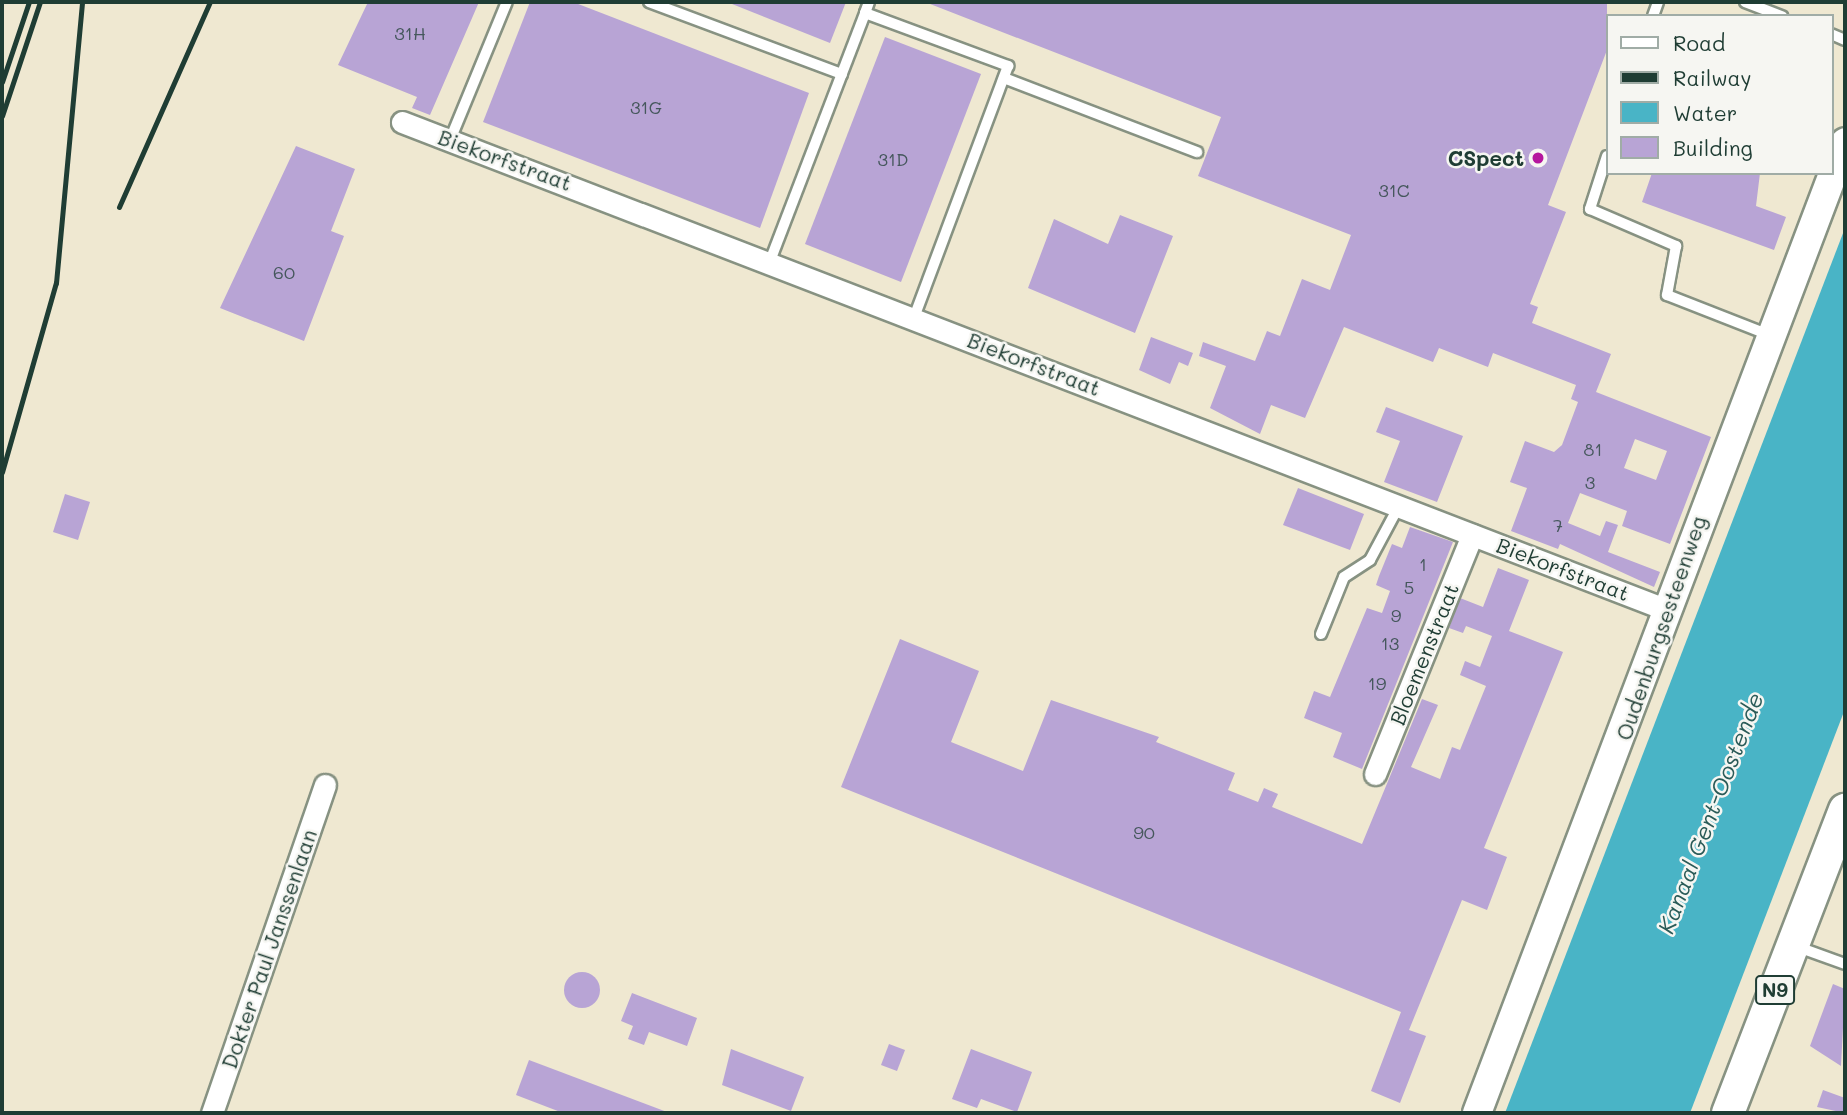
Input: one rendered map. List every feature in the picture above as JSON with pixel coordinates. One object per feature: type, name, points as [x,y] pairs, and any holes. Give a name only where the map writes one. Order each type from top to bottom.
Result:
[{"type":"main road","name":"N9","points":[[1728,1113],[1845,810]]},
{"type":"street","name":"Biekorfstraat","points":[[402,121],[1665,609]]},
{"type":"street","name":"Oudenburgsesteenweg","points":[[1833,173],[1845,142]]},
{"type":"street","name":"Oudenburgsesteenweg","points":[[1476,1113],[1617,757],[1665,609],[1832,175]]},
{"type":"street","name":"Bloemenstraat","points":[[1375,774],[1472,535]]},
{"type":"street","name":"Dokter Paul Janssenlaan","points":[[212,1113],[325,785]]},
{"type":"lane","points":[[450,140],[507,2]]},
{"type":"lane","points":[[649,2],[842,74]]},
{"type":"lane","points":[[770,261],[869,2]]},
{"type":"lane","points":[[1745,2],[1777,14]]},
{"type":"lane","points":[[865,13],[1008,66],[914,317]]},
{"type":"lane","points":[[1004,78],[1197,152]]},
{"type":"lane","points":[[1605,162],[1590,209],[1676,246],[1667,295],[1771,335]]},
{"type":"lane","points":[[1321,634],[1344,577],[1370,560],[1398,506]]},
{"type":"lane","points":[[1793,945],[1845,964]]},
{"type":"water","name":"Kanaal Gent-Oostende","points":[[1845,228],[1845,709],[1690,1113],[1505,1113]]},
{"type":"building","points":[[368,2],[479,2],[430,115],[412,108],[417,97],[338,65]]},
{"type":"building","points":[[530,2],[573,2],[809,93],[760,228],[483,122]]},
{"type":"building","points":[[727,2],[846,2],[830,43]]},
{"type":"building","points":[[925,2],[1607,2],[1605,55],[1548,205],[1566,212],[1530,304],[1538,307],[1532,323],[1611,354],[1596,392],[1711,437],[1670,544],[1622,526],[1627,511],[1580,493],[1568,523],[1600,536],[1606,521],[1618,525],[1608,552],[1660,572],[1654,587],[1560,544],[1558,549],[1511,531],[1527,488],[1510,482],[1525,441],[1554,452],[1562,445],[1578,402],[1571,399],[1576,385],[1493,353],[1488,367],[1439,348],[1433,362],[1344,327],[1305,418],[1271,405],[1260,434],[1210,408],[1226,366],[1199,356],[1203,342],[1255,361],[1267,331],[1280,336],[1302,279],[1330,290],[1351,235],[1198,176],[1221,117]],"holes":[[[1635,439],[1667,451],[1656,480],[1624,468]]]},
{"type":"building","points":[[885,37],[981,74],[901,282],[805,244]]},
{"type":"building","points":[[296,146],[355,169],[331,231],[344,236],[304,341],[220,308]]},
{"type":"building","points":[[1651,175],[1760,175],[1756,206],[1786,217],[1774,250],[1642,202]]},
{"type":"building","points":[[1120,215],[1173,236],[1135,333],[1028,288],[1054,219],[1108,244]]},
{"type":"building","points":[[1151,337],[1193,353],[1188,366],[1179,362],[1170,384],[1139,370]]},
{"type":"building","points":[[1386,407],[1463,436],[1437,502],[1384,482],[1400,441],[1376,432]]},
{"type":"building","points":[[1298,488],[1364,514],[1350,550],[1283,525]]},
{"type":"building","points":[[65,494],[90,502],[78,540],[53,532]]},
{"type":"building","points":[[1410,527],[1453,542],[1362,769],[1333,757],[1342,733],[1304,718],[1314,691],[1330,697],[1367,608],[1382,613],[1390,591],[1376,585],[1392,544],[1402,548]]},
{"type":"building","points":[[1498,568],[1529,580],[1509,631],[1563,652],[1484,848],[1507,857],[1487,910],[1462,900],[1409,1030],[1426,1036],[1400,1103],[1371,1091],[1401,1012],[841,787],[900,639],[979,671],[951,742],[1023,771],[1051,700],[1159,737],[1156,742],[1235,773],[1228,790],[1258,802],[1264,788],[1278,794],[1272,807],[1362,844],[1422,699],[1438,705],[1411,767],[1440,779],[1452,747],[1460,750],[1486,686],[1460,675],[1465,661],[1480,667],[1492,636],[1466,626],[1463,633],[1449,628],[1460,598],[1483,607]]},
{"type":"building","points":[[582,972],[595,977],[600,990],[595,1003],[582,1008],[569,1003],[564,990],[569,977]]},
{"type":"building","points":[[1833,984],[1845,989],[1841,1066],[1810,1046]]},
{"type":"building","points":[[632,993],[697,1018],[687,1046],[649,1032],[644,1045],[628,1039],[633,1026],[621,1021]]},
{"type":"building","points":[[889,1044],[905,1050],[897,1071],[881,1065]]},
{"type":"building","points":[[731,1049],[804,1077],[791,1111],[722,1085]]},
{"type":"building","points":[[971,1049],[1032,1072],[1017,1112],[981,1099],[977,1108],[952,1099]]},
{"type":"building","points":[[529,1060],[667,1112],[563,1113],[516,1095]]},
{"type":"building","points":[[1823,1090],[1845,1098],[1845,1113],[1817,1107]]},
{"type":"railway","points":[[2,82],[29,2]]},
{"type":"railway","points":[[2,116],[40,2]]},
{"type":"railway","points":[[2,472],[56,283],[82,2]]},
{"type":"railway","points":[[119,207],[210,2]]},
{"type":"place","name":"CSpect","points":[[1538,158]]}]
